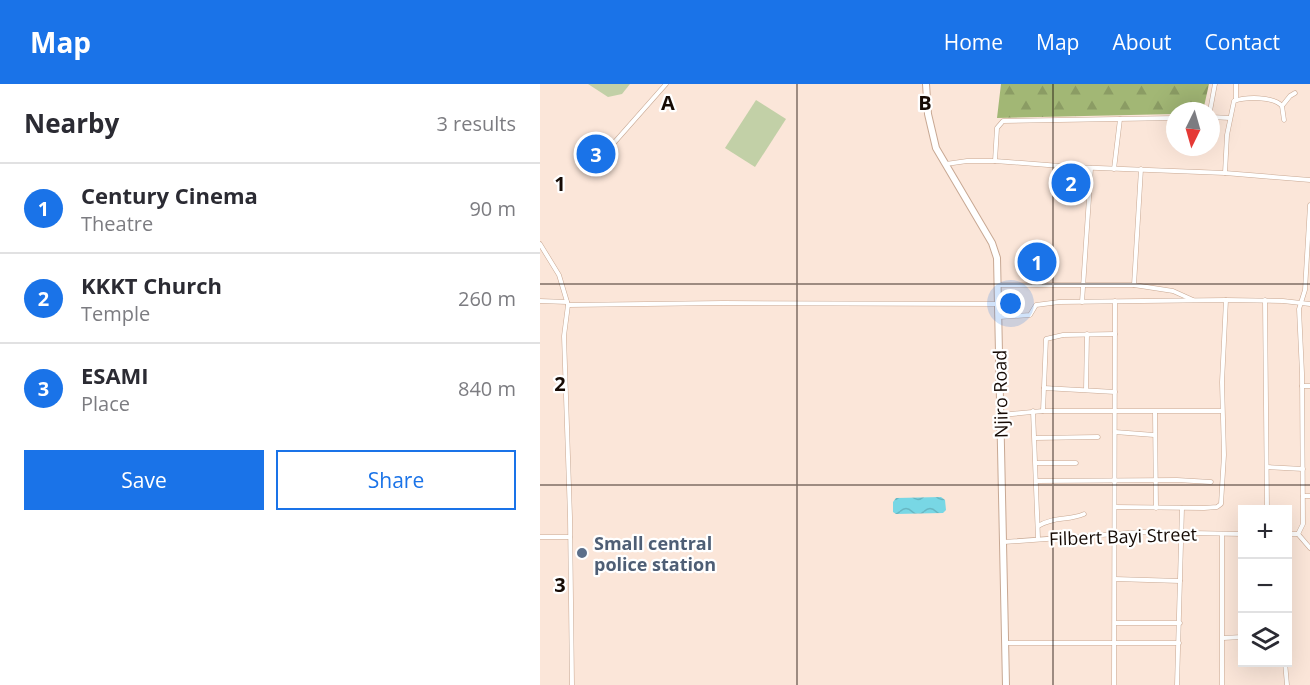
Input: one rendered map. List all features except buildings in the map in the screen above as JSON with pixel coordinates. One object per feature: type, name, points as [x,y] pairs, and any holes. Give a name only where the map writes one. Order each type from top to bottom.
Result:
[{"type":"street","points":[[613,144],[666,84]]},
{"type":"street","name":"Njiro Road","points":[[926,84],[931,133],[944,165],[994,248],[997,258],[1006,685]]},
{"type":"street","points":[[1212,102],[1215,84]]},
{"type":"street","points":[[1236,84],[1236,100]]},
{"type":"street","points":[[1282,106],[1295,93]]},
{"type":"street","points":[[1225,173],[1232,103],[1236,100],[1279,102],[1282,106],[1284,120]]},
{"type":"street","points":[[1220,117],[1230,118]]},
{"type":"street","points":[[1114,169],[1120,118]]},
{"type":"street","points":[[995,161],[997,128],[1003,121],[1166,118]]},
{"type":"street","points":[[944,165],[967,161],[995,161],[1091,168],[1225,173],[1310,180]]},
{"type":"street","points":[[1082,302],[1091,168]]},
{"type":"street","points":[[1134,285],[1141,170]]},
{"type":"street","points":[[1298,534],[1303,524],[1302,355],[1299,324],[1300,303],[1305,290],[1308,258],[1310,205]]},
{"type":"street","points":[[540,244],[559,275],[568,304],[564,336],[572,685]]},
{"type":"street","points":[[998,285],[1134,285],[1173,291],[1195,301]]},
{"type":"street","points":[[1115,507],[1214,508],[1221,504],[1224,455],[1223,341],[1226,300]]},
{"type":"street","points":[[1265,300],[1267,505]]},
{"type":"street","points":[[999,317],[1030,315],[1035,306],[1040,304],[1082,302],[1265,300],[1310,304]]},
{"type":"street","points":[[540,301],[568,304],[999,304]]},
{"type":"street","points":[[1114,685],[1115,301]]},
{"type":"street","points":[[1086,390],[1087,334]]},
{"type":"street","points":[[1043,411],[1045,341],[1047,338],[1063,335],[1114,334]]},
{"type":"street","points":[[1302,355],[1310,354]]},
{"type":"street","points":[[1302,386],[1310,386]]},
{"type":"street","points":[[1044,388],[1114,392]]},
{"type":"street","points":[[1001,415],[1033,411],[1222,411]]},
{"type":"street","points":[[1033,411],[1038,538]]},
{"type":"street","points":[[1155,412],[1156,508]]},
{"type":"street","points":[[1115,432],[1154,435]]},
{"type":"street","points":[[1035,438],[1098,437]]},
{"type":"street","points":[[1303,451],[1310,451]]},
{"type":"street","points":[[1036,463],[1076,463]]},
{"type":"street","points":[[1267,467],[1302,469]]},
{"type":"street","points":[[1037,481],[1211,482]]},
{"type":"street","points":[[1303,496],[1310,496]]},
{"type":"street","points":[[1177,685],[1182,508]]},
{"type":"street","points":[[1038,526],[1052,519],[1077,517],[1084,514]]},
{"type":"street","name":"Filbert Bayi Street","points":[[1003,542],[1114,533],[1238,534]]},
{"type":"street","points":[[1222,534],[1222,685]]},
{"type":"street","points":[[1292,534],[1298,534],[1310,548]]},
{"type":"street","points":[[540,537],[570,537]]},
{"type":"street","points":[[1115,579],[1180,581]]},
{"type":"street","points":[[1115,623],[1179,623]]},
{"type":"street","points":[[1223,638],[1238,637]]},
{"type":"street","points":[[1005,643],[1179,643]]},
{"type":"street","points":[[1285,667],[1287,685]]},
{"type":"green space","points":[[588,84],[630,84],[622,94],[608,97]]},
{"type":"green space","points":[[1001,84],[1209,84],[1205,102],[1166,102],[1166,114],[997,118]]},
{"type":"green space","points":[[756,100],[786,119],[755,167],[725,148]]},
{"type":"water","points":[[941,497],[945,500],[946,510],[943,513],[896,514],[893,512],[893,502],[896,498]]},
{"type":"place","name":"ESAMI","points":[[596,154]]},
{"type":"place","name":"KKKT Church","points":[[1071,183]]},
{"type":"place","name":"Century Cinema","points":[[1037,262]]},
{"type":"place","name":"Small central police station","points":[[582,553]]}]
